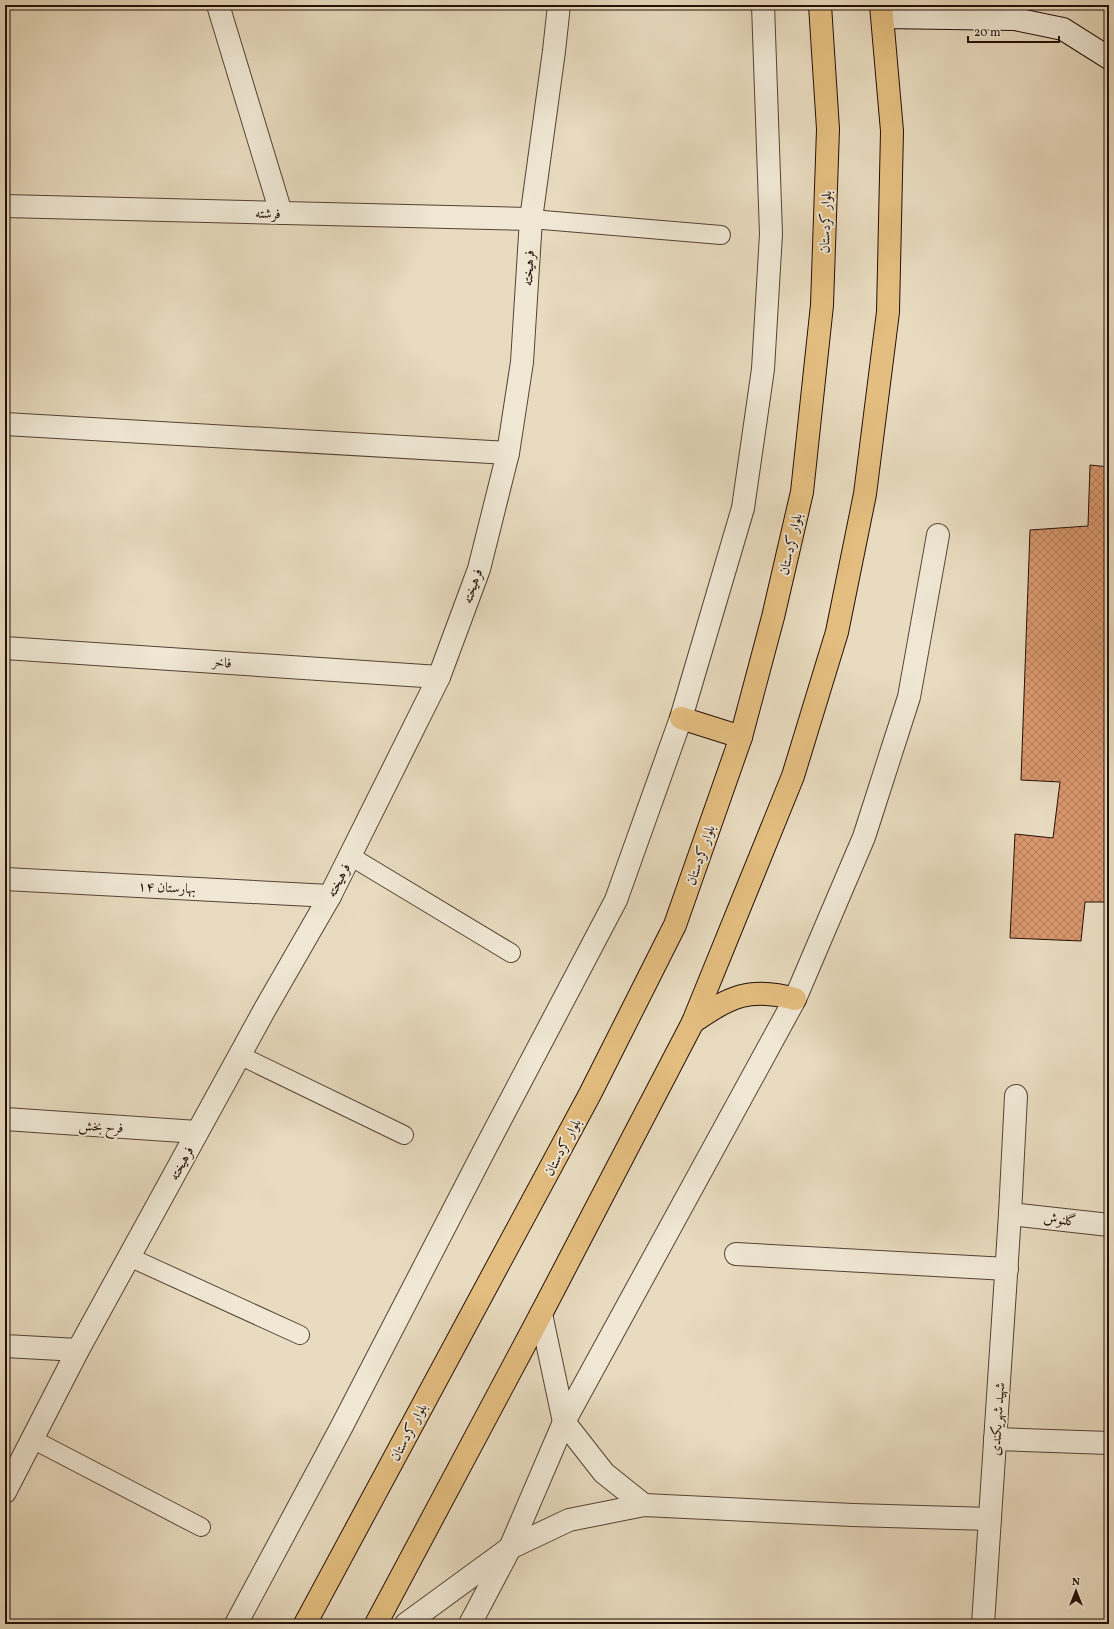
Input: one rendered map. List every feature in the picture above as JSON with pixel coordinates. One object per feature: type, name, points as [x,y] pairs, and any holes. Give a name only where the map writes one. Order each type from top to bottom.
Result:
[{"type":"main road","name":"بلوار کردستان","points":[[305,1624],[587,1101],[675,925],[741,737],[773,617],[802,492],[822,305],[828,129],[820,5]]},
{"type":"main road","points":[[376,1624],[541,1314],[693,1022],[793,776],[837,632],[865,494],[888,312],[892,131],[882,11]]},
{"type":"main road","points":[[681,718],[741,737]]},
{"type":"main road","points":[[693,1022],[721,1003],[747,994],[775,993],[795,999]]},
{"type":"street","points":[[218,5],[281,213]]},
{"type":"street","name":"فرهیخته","points":[[5,1492],[78,1350],[239,1056],[330,896],[439,677],[479,568],[508,453],[522,362],[531,219],[559,5]]},
{"type":"street","points":[[236,1624],[342,1426],[489,1140],[616,900],[681,718],[743,508],[763,369],[772,234],[763,5]]},
{"type":"street","points":[[882,11],[1015,19],[1063,29],[1109,58]]},
{"type":"street","name":"فرشته","points":[[5,206],[531,219]]},
{"type":"street","points":[[5,424],[508,453]]},
{"type":"street","points":[[470,1624],[510,1548],[564,1422],[795,999],[864,836],[909,697],[938,535]]},
{"type":"street","name":"فاخر","points":[[5,648],[439,677]]},
{"type":"street","name":"بهارستان ۱۴","points":[[5,878],[330,896]]},
{"type":"street","name":"شهید شهریکندی","points":[[983,1624],[1007,1269],[1016,1096]]},
{"type":"street","name":"فرح بخش","points":[[5,1119],[197,1132]]},
{"type":"street","name":"گلنوش","points":[[1010,1214],[1109,1225]]},
{"type":"street","points":[[736,1254],[1007,1269]]},
{"type":"street","points":[[541,1314],[564,1422],[604,1473],[644,1504]]},
{"type":"street","points":[[5,1346],[78,1350]]},
{"type":"street","points":[[995,1439],[1109,1443]]},
{"type":"street","points":[[406,1624],[510,1548],[569,1520],[644,1504],[853,1515],[990,1519]]},
{"type":"lane","points":[[531,219],[721,235]]},
{"type":"lane","points":[[350,856],[511,953]]},
{"type":"lane","points":[[239,1056],[404,1135]]},
{"type":"lane","points":[[129,1257],[300,1335]]},
{"type":"lane","points":[[32,1439],[201,1527]]},
{"type":"building","points":[[1090,465],[1109,467],[1109,902],[1085,902],[1081,941],[1010,938],[1015,834],[1053,838],[1060,782],[1021,780],[1030,530],[1088,526]]}]
